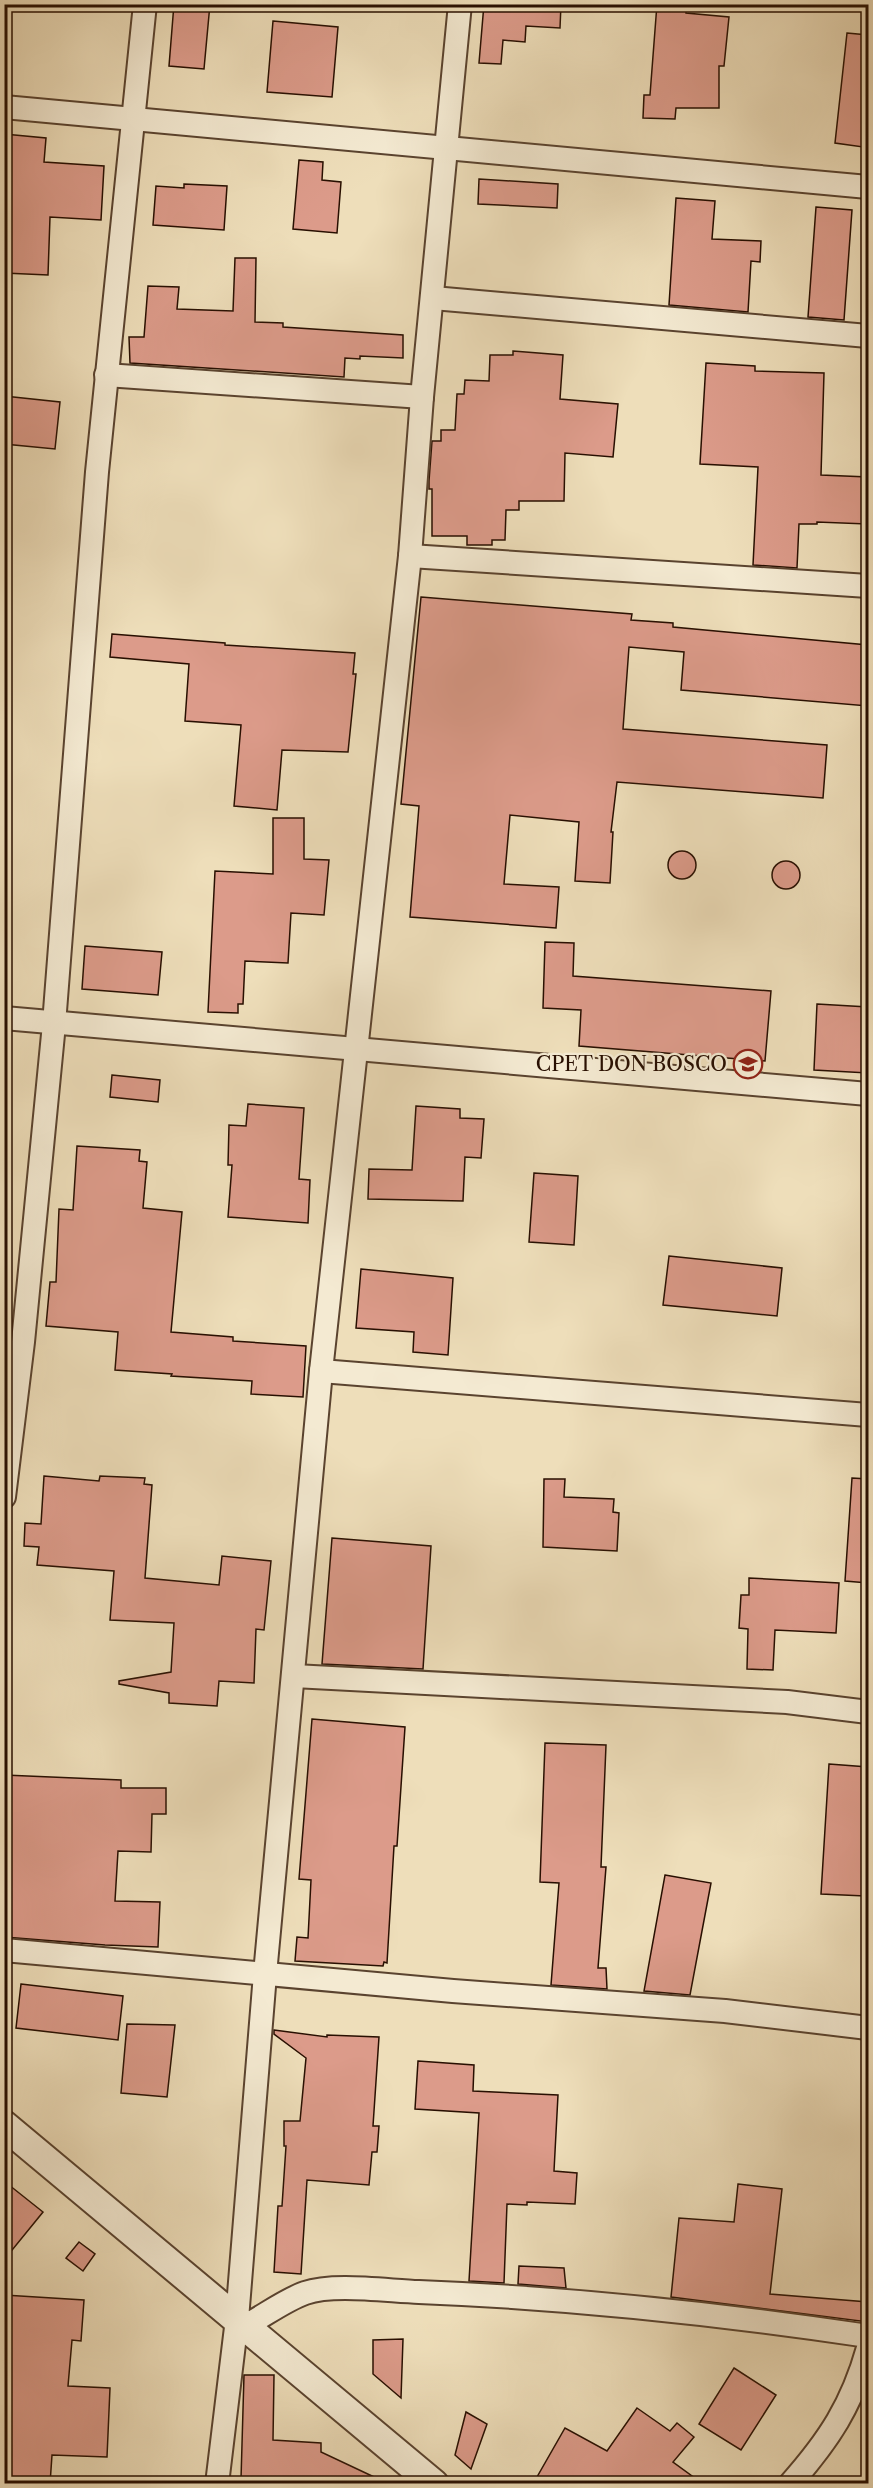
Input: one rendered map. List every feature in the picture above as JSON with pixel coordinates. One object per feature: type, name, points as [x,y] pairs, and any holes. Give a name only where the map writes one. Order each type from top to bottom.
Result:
[{"type":"street","points":[[4,1497],[23,1342],[54,1024],[84,625],[106,375],[145,4]]},
{"type":"street","points":[[217,2484],[241,2323],[265,1974],[321,1371],[410,556],[422,397],[460,4]]},
{"type":"street","points":[[4,106],[868,187]]},
{"type":"street","points":[[433,298],[868,336]]},
{"type":"street","points":[[106,375],[422,397]]},
{"type":"street","points":[[410,556],[868,586]]},
{"type":"street","points":[[4,1018],[868,1095]]},
{"type":"street","points":[[321,1371],[868,1415]]},
{"type":"street","points":[[294,1676],[787,1702],[868,1712]]},
{"type":"street","points":[[4,1950],[265,1974],[725,2011],[868,2028]]},
{"type":"street","points":[[4,2125],[434,2484]]},
{"type":"street","points":[[241,2323],[306,2293],[336,2289],[465,2294],[617,2306],[790,2324],[868,2336]]},
{"type":"street","points":[[790,2484],[819,2451],[839,2422],[861,2373],[868,2348]]},
{"type":"building","points":[[174,4],[210,4],[204,69],[169,66]]},
{"type":"building","points":[[484,4],[561,4],[560,28],[526,26],[525,42],[503,40],[501,64],[479,63]]},
{"type":"building","points":[[657,4],[686,4],[686,13],[729,17],[724,66],[719,66],[719,108],[676,108],[675,119],[643,118],[644,95],[650,95]]},
{"type":"building","points":[[273,21],[338,27],[332,97],[267,92]]},
{"type":"building","points":[[847,33],[868,35],[868,92],[863,147],[835,143]]},
{"type":"building","points":[[4,134],[46,138],[44,162],[104,166],[101,220],[50,217],[48,275],[4,273]]},
{"type":"building","points":[[299,160],[323,162],[322,180],[341,182],[337,233],[293,229]]},
{"type":"building","points":[[479,179],[558,184],[557,208],[478,204]]},
{"type":"building","points":[[184,184],[227,186],[224,230],[153,225],[156,186],[184,188]]},
{"type":"building","points":[[676,198],[715,201],[712,239],[761,241],[760,262],[751,261],[748,312],[669,305]]},
{"type":"building","points":[[816,207],[852,210],[844,320],[808,317]]},
{"type":"building","points":[[235,258],[256,258],[255,322],[283,323],[283,327],[403,335],[403,358],[360,356],[360,359],[345,358],[344,377],[130,363],[129,337],[144,337],[148,286],[179,287],[177,309],[233,311]]},
{"type":"building","points":[[513,351],[563,355],[560,399],[618,404],[613,457],[565,453],[564,501],[519,501],[519,510],[506,510],[505,540],[492,540],[492,545],[467,545],[467,536],[432,536],[432,489],[429,489],[429,481],[432,441],[441,441],[441,430],[455,430],[457,394],[464,394],[465,380],[489,381],[490,355],[513,355]]},
{"type":"building","points":[[706,363],[755,366],[755,371],[824,373],[821,475],[868,477],[867,524],[817,522],[817,524],[799,524],[797,568],[753,565],[758,467],[700,464]]},
{"type":"building","points":[[4,396],[60,402],[55,449],[4,444]]},
{"type":"building","points":[[421,597],[632,614],[631,620],[673,623],[673,627],[868,645],[868,706],[681,690],[684,652],[629,647],[623,729],[827,745],[823,798],[617,782],[611,832],[613,832],[610,883],[575,881],[579,822],[510,815],[504,884],[559,887],[556,928],[410,917],[419,806],[401,804]]},
{"type":"building","points":[[112,634],[225,643],[225,645],[355,653],[353,674],[356,674],[348,752],[282,750],[277,810],[234,806],[241,725],[185,721],[189,664],[110,657]]},
{"type":"building","points":[[273,818],[304,818],[304,859],[329,860],[324,915],[291,913],[288,963],[245,961],[243,1004],[238,1004],[238,1013],[208,1012],[215,871],[273,874]]},
{"type":"building","points":[[682,851],[692,855],[696,865],[692,875],[682,879],[672,875],[668,865],[672,855]]},
{"type":"building","points":[[786,861],[796,865],[800,875],[796,885],[786,889],[776,885],[772,875],[776,865]]},
{"type":"building","points":[[545,942],[574,943],[573,976],[771,991],[765,1061],[579,1046],[581,1010],[543,1008]]},
{"type":"building","points":[[85,946],[162,952],[158,995],[82,989]]},
{"type":"building","points":[[817,1004],[868,1007],[868,1073],[814,1070]]},
{"type":"building","points":[[112,1075],[160,1080],[158,1102],[110,1097]]},
{"type":"building","points":[[248,1104],[304,1108],[299,1179],[310,1180],[308,1223],[228,1217],[232,1165],[228,1165],[229,1125],[246,1126]]},
{"type":"building","points":[[416,1106],[460,1109],[460,1118],[484,1119],[481,1158],[465,1157],[463,1201],[368,1199],[369,1169],[412,1170]]},
{"type":"building","points":[[77,1146],[140,1150],[139,1161],[147,1162],[143,1208],[182,1212],[171,1332],[233,1337],[233,1341],[306,1346],[303,1397],[251,1394],[252,1381],[115,1370],[118,1332],[46,1326],[50,1282],[56,1282],[59,1209],[73,1210]]},
{"type":"building","points":[[534,1173],[578,1176],[574,1245],[529,1242]]},
{"type":"building","points":[[669,1256],[782,1268],[777,1316],[663,1305]]},
{"type":"building","points":[[361,1269],[453,1278],[448,1355],[413,1352],[414,1332],[356,1328]]},
{"type":"building","points":[[44,1476],[99,1481],[100,1476],[145,1478],[144,1484],[152,1485],[145,1578],[219,1585],[222,1556],[271,1561],[264,1630],[256,1629],[254,1683],[219,1681],[217,1706],[169,1703],[169,1693],[119,1684],[119,1681],[171,1672],[174,1623],[110,1620],[114,1571],[37,1565],[39,1547],[24,1546],[25,1523],[41,1524]]},
{"type":"building","points":[[852,1478],[868,1479],[868,1583],[845,1581]]},
{"type":"building","points":[[544,1479],[565,1479],[564,1497],[614,1499],[613,1512],[619,1513],[617,1551],[543,1547]]},
{"type":"building","points":[[332,1538],[431,1546],[423,1669],[322,1664]]},
{"type":"building","points":[[749,1578],[839,1583],[836,1633],[775,1630],[773,1670],[747,1669],[748,1629],[739,1628],[741,1595],[749,1595]]},
{"type":"building","points":[[312,1719],[405,1727],[397,1846],[394,1846],[387,1963],[384,1962],[383,1966],[295,1961],[297,1937],[308,1938],[311,1880],[299,1879]]},
{"type":"building","points":[[545,1743],[606,1745],[601,1867],[606,1867],[598,1968],[606,1968],[607,1989],[551,1985],[559,1883],[540,1882]]},
{"type":"building","points":[[829,1764],[868,1767],[865,1896],[821,1894]]},
{"type":"building","points":[[4,1775],[121,1780],[121,1788],[166,1788],[166,1814],[152,1814],[151,1852],[118,1851],[115,1901],[160,1902],[158,1947],[4,1937]]},
{"type":"building","points":[[665,1875],[711,1883],[690,1995],[644,1991]]},
{"type":"building","points":[[21,1984],[123,1996],[118,2040],[16,2028]]},
{"type":"building","points":[[127,2024],[175,2025],[167,2097],[121,2093]]},
{"type":"building","points":[[274,2030],[327,2037],[327,2035],[379,2037],[373,2126],[379,2126],[377,2152],[372,2152],[369,2185],[307,2180],[301,2274],[274,2272],[278,2206],[282,2206],[286,2146],[284,2146],[284,2121],[300,2121],[306,2058],[274,2034]]},
{"type":"building","points":[[418,2061],[474,2065],[473,2091],[558,2095],[554,2171],[577,2173],[575,2204],[527,2202],[527,2205],[507,2204],[504,2283],[469,2281],[479,2113],[415,2109]]},
{"type":"building","points":[[4,2181],[43,2212],[4,2260]]},
{"type":"building","points":[[738,2184],[782,2189],[770,2294],[868,2302],[868,2322],[671,2297],[679,2218],[734,2222]]},
{"type":"building","points":[[79,2242],[95,2254],[83,2271],[66,2258]]},
{"type":"building","points":[[519,2266],[564,2268],[566,2288],[518,2284]]},
{"type":"building","points":[[4,2295],[84,2300],[81,2341],[72,2340],[68,2386],[110,2388],[107,2457],[52,2455],[50,2484],[4,2484]]},
{"type":"building","points":[[403,2339],[401,2398],[373,2374],[373,2340]]},
{"type":"building","points":[[734,2368],[776,2395],[741,2450],[699,2424]]},
{"type":"building","points":[[244,2375],[274,2375],[273,2440],[321,2443],[321,2452],[389,2484],[296,2484],[241,2479]]},
{"type":"building","points":[[637,2408],[670,2431],[677,2423],[694,2437],[673,2462],[703,2484],[533,2484],[565,2428],[607,2451]]},
{"type":"building","points":[[466,2412],[487,2424],[471,2469],[455,2455]]},
{"type":"place","name":"CPET DON BOSCO","points":[[748,1064]]}]
